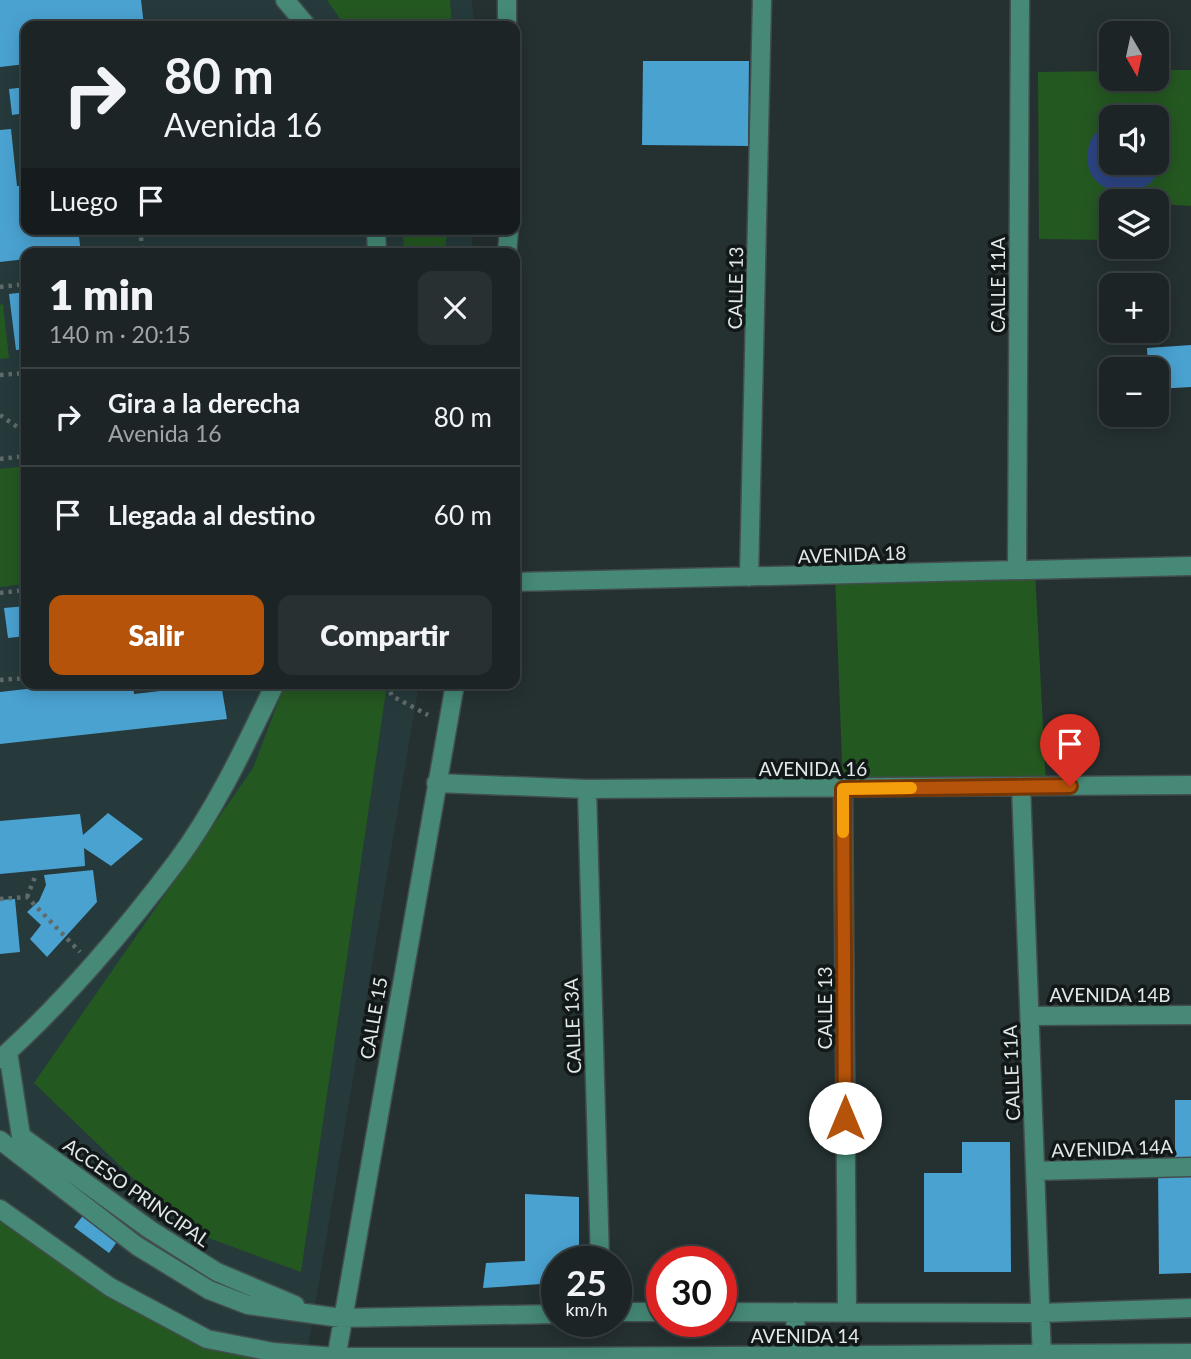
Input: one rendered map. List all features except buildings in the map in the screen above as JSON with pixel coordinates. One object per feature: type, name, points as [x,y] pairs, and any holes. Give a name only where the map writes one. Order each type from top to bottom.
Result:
[{"type":"street","points":[[285,0],[303,21]]},
{"type":"street","points":[[507,0],[507,21]]},
{"type":"street","name":"CALLE 13","points":[[749,577],[762,0]]},
{"type":"street","name":"CALLE 11A","points":[[1017,570],[1020,0]]},
{"type":"street","name":"AVENIDA 18","points":[[520,582],[1191,566]]},
{"type":"street","points":[[4,1056],[62,999],[177,860],[237,763],[273,689]]},
{"type":"street","name":"CALLE 15","points":[[336,1358],[454,689]]},
{"type":"street","name":"AVENIDA 16","points":[[436,783],[587,789],[1191,785]]},
{"type":"street","name":"CALLE 11A","points":[[1021,786],[1042,1357]]},
{"type":"street","name":"CALLE 13A","points":[[587,789],[600,1246]]},
{"type":"street","name":"CALLE 13","points":[[843,789],[847,1310]]},
{"type":"street","name":"AVENIDA 14B","points":[[1030,1016],[1191,1015]]},
{"type":"street","name":"ACCESO PRINCIPAL","points":[[4,1056],[21,1136],[149,1229],[217,1272],[310,1312]]},
{"type":"street","name":"ACCESO PRINCIPAL","points":[[0,1140],[137,1246],[209,1290],[247,1305],[341,1318]]},
{"type":"street","name":"AVENIDA 14A","points":[[1035,1171],[1191,1167]]},
{"type":"street","points":[[0,1209],[110,1287],[207,1339],[273,1352],[336,1358]]},
{"type":"street","name":"AVENIDA 14","points":[[737,1312],[847,1310],[1040,1313],[1191,1308]]},
{"type":"street","points":[[795,1312],[797,1358]]},
{"type":"street","points":[[341,1318],[541,1314]]},
{"type":"street","name":"AVENIDA 14","points":[[336,1358],[1042,1357],[1191,1353]]},
{"type":"path","points":[[0,287],[21,285]]},
{"type":"path","points":[[0,375],[21,373]]},
{"type":"path","points":[[0,415],[21,430]]},
{"type":"path","points":[[0,459],[21,457]]},
{"type":"path","points":[[0,593],[21,591]]},
{"type":"path","points":[[0,680],[21,678]]},
{"type":"path","points":[[389,689],[392,696],[447,726]]},
{"type":"path","points":[[27,897],[35,877]]},
{"type":"path","points":[[0,900],[27,897]]},
{"type":"path","points":[[27,897],[83,955]]},
{"type":"shaded area","points":[[0,0],[472,0],[474,21],[21,21],[21,235],[473,235],[471,248],[21,248],[21,689],[418,689],[306,1359],[0,1359]]},
{"type":"green space","points":[[327,0],[450,0],[452,21],[342,21]]},
{"type":"green space","points":[[1169,70],[1191,70],[1191,206],[1169,205],[1169,189],[1099,189],[1099,240],[1039,239],[1038,72],[1099,71],[1099,91],[1169,91]]},
{"type":"green space","points":[[403,235],[447,235],[445,248],[404,248]]},
{"type":"green space","points":[[3,304],[9,358],[0,359],[0,305]]},
{"type":"green space","points":[[21,467],[21,585],[0,587],[0,469]]},
{"type":"green space","points":[[1035,570],[1046,786],[843,789],[835,575]]},
{"type":"green space","points":[[283,689],[386,689],[301,1272],[187,1230],[34,1083],[253,768]]},
{"type":"green space","points":[[0,1216],[256,1359],[0,1359]]},
{"type":"water","points":[[1099,130],[1099,175],[1156,176],[1138,189],[1111,189],[1099,183],[1089,170],[1088,150]]},
{"type":"slow traffic","points":[[843,832],[843,789],[911,788]]},
{"type":"route","points":[[845,1118],[843,789],[1070,786]]}]
